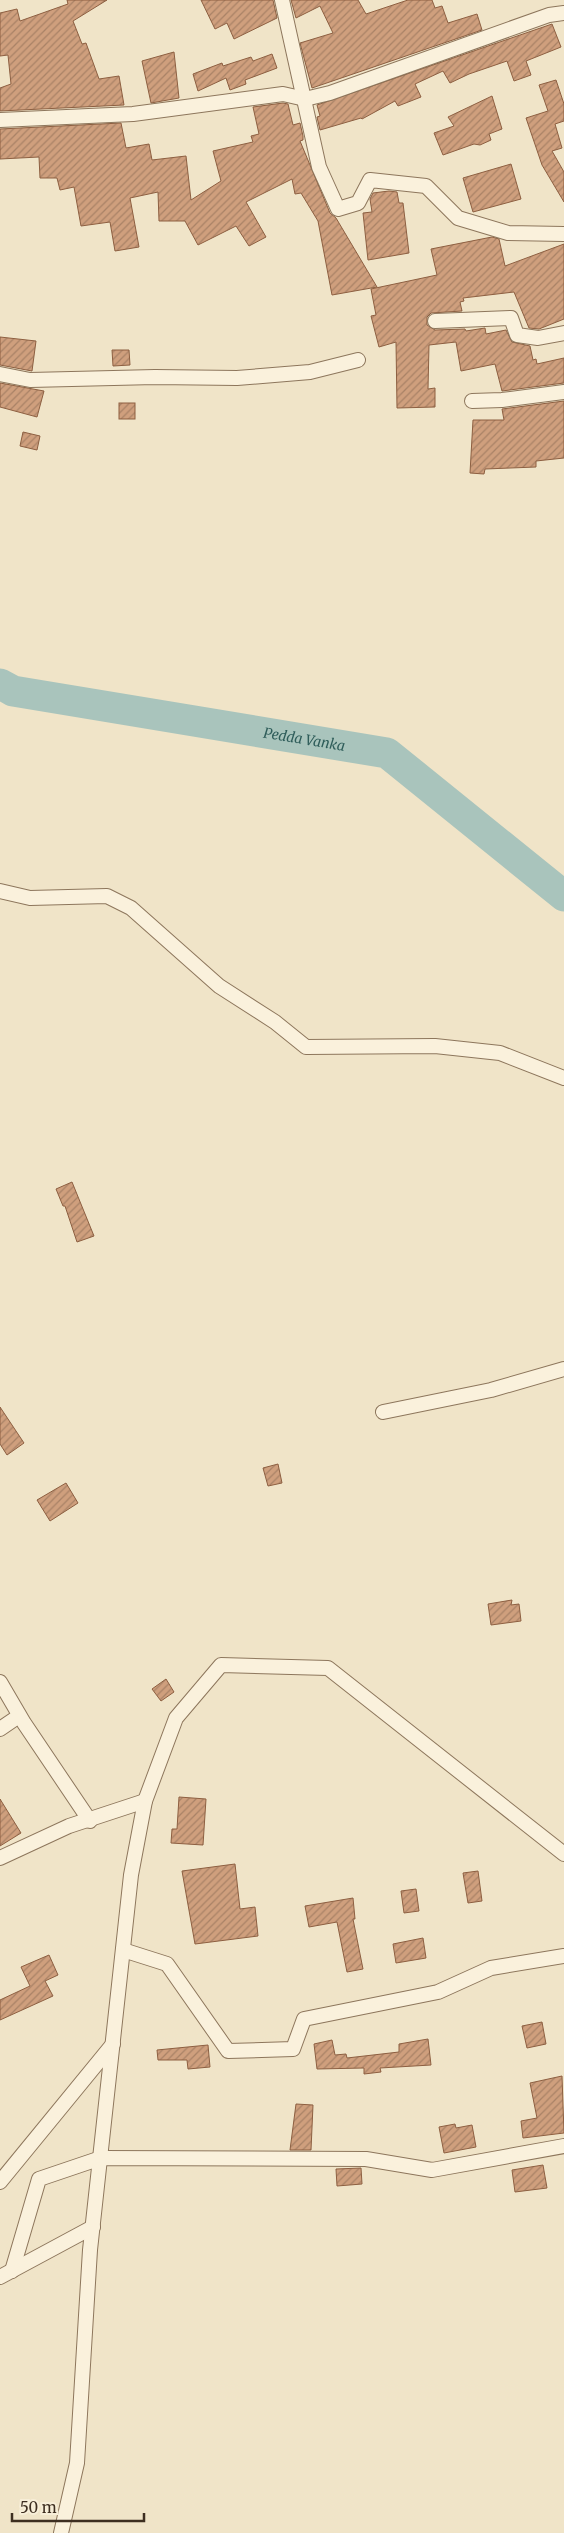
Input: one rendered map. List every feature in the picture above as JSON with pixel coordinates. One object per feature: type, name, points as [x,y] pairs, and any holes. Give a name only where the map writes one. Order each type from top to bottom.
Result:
[{"type":"street","points":[[282,0],[318,166],[338,209],[358,203],[370,180],[426,186],[458,218],[508,233],[564,234]]},
{"type":"street","points":[[0,120],[133,114],[283,94],[305,99],[366,81],[549,16],[564,13]]},
{"type":"street","points":[[435,321],[510,318],[518,335],[538,338],[564,333]]},
{"type":"street","points":[[0,374],[30,380],[155,377],[236,378],[310,372],[358,360]]},
{"type":"street","points":[[472,401],[502,400],[564,392]]},
{"type":"street","points":[[0,891],[30,898],[107,896],[131,908],[218,986],[275,1022],[306,1047],[435,1046],[500,1053],[564,1078]]},
{"type":"street","points":[[383,1412],[491,1390],[564,1369]]},
{"type":"street","points":[[61,2533],[77,2463],[93,2227],[131,1875],[145,1801],[176,1718],[221,1665],[328,1668],[564,1854]]},
{"type":"street","points":[[0,1682],[19,1716],[90,1821]]},
{"type":"street","points":[[0,1729],[19,1716]]},
{"type":"street","points":[[0,1858],[69,1826],[90,1821],[145,1801]]},
{"type":"street","points":[[123,1950],[166,1964],[228,2051],[294,2049],[304,2019],[438,1992],[491,1968],[564,1956]]},
{"type":"street","points":[[0,2182],[113,2044]]},
{"type":"street","points":[[6,2274],[39,2179],[101,2158],[366,2159],[432,2170],[564,2146]]},
{"type":"street","points":[[6,2274],[93,2227]]},
{"type":"building","points":[[67,0],[107,0],[73,21],[82,44],[86,43],[99,79],[119,76],[124,105],[0,111],[0,88],[11,84],[8,55],[0,56],[0,13],[17,9],[20,21],[68,4]]},
{"type":"building","points":[[201,0],[273,0],[277,18],[234,39],[227,23],[215,29]]},
{"type":"building","points":[[291,0],[358,0],[366,14],[408,0],[432,0],[435,8],[442,6],[448,23],[477,14],[482,30],[312,88],[300,43],[333,33],[320,6],[296,18]]},
{"type":"building","points":[[552,24],[561,47],[526,61],[531,75],[514,81],[507,61],[469,74],[450,83],[443,71],[415,84],[421,97],[398,106],[395,101],[362,119],[320,130],[317,117],[320,116],[317,105]]},
{"type":"building","points":[[174,52],[179,98],[151,103],[142,61]]},
{"type":"building","points":[[272,54],[277,68],[245,80],[246,84],[230,90],[226,78],[198,91],[193,74],[222,63],[223,66],[251,57],[253,61]]},
{"type":"building","points":[[556,80],[564,104],[564,121],[555,124],[562,148],[552,151],[564,172],[564,202],[542,165],[526,118],[548,111],[539,85]]},
{"type":"building","points":[[492,96],[502,129],[489,134],[491,140],[480,145],[474,144],[443,155],[434,133],[454,126],[448,117]]},
{"type":"building","points":[[288,104],[293,125],[300,123],[303,140],[300,141],[330,213],[336,218],[377,287],[332,295],[318,221],[301,193],[295,194],[292,179],[246,202],[266,237],[249,246],[236,226],[198,245],[185,221],[159,221],[158,192],[130,198],[139,247],[115,251],[110,222],[81,226],[74,187],[60,190],[57,178],[40,178],[39,157],[0,159],[0,129],[121,123],[126,148],[149,144],[152,160],[186,156],[191,200],[221,181],[213,151],[253,142],[251,136],[259,134],[253,107]]},
{"type":"building","points":[[511,164],[521,199],[473,212],[463,178]]},
{"type":"building","points":[[397,192],[399,203],[403,203],[409,253],[368,260],[363,213],[372,212],[370,199],[373,193]]},
{"type":"building","points":[[492,237],[499,239],[505,266],[564,244],[564,319],[539,329],[529,328],[514,292],[463,298],[464,301],[460,302],[462,311],[431,313],[427,317],[427,325],[435,330],[465,329],[466,331],[485,328],[486,334],[506,330],[512,342],[530,346],[533,360],[536,359],[537,364],[564,358],[564,383],[502,391],[495,364],[461,371],[456,342],[429,345],[428,389],[435,388],[435,407],[397,408],[396,342],[379,347],[371,316],[376,315],[371,289],[437,275],[431,249]]},
{"type":"building","points":[[0,337],[36,341],[32,371],[0,365]]},
{"type":"building","points":[[112,350],[129,350],[130,365],[113,366]]},
{"type":"building","points":[[0,383],[44,391],[37,417],[0,407]]},
{"type":"building","points":[[564,401],[564,458],[536,461],[536,467],[485,469],[484,474],[470,473],[473,420],[504,420],[502,409]]},
{"type":"building","points":[[119,403],[135,403],[135,419],[119,419]]},
{"type":"building","points":[[23,432],[40,436],[37,450],[20,446]]},
{"type":"building","points":[[72,1182],[94,1236],[77,1242],[65,1206],[63,1206],[56,1189]]},
{"type":"building","points":[[0,1407],[24,1443],[7,1455],[0,1444]]},
{"type":"building","points":[[278,1464],[282,1483],[268,1486],[263,1468]]},
{"type":"building","points":[[66,1483],[78,1503],[50,1521],[37,1500]]},
{"type":"building","points":[[512,1600],[511,1605],[519,1604],[521,1621],[491,1625],[488,1604]]},
{"type":"building","points":[[166,1679],[174,1692],[161,1701],[152,1689]]},
{"type":"building","points":[[179,1797],[206,1799],[203,1845],[171,1843],[172,1829],[177,1829]]},
{"type":"building","points":[[0,1799],[21,1833],[0,1846]]},
{"type":"building","points":[[235,1864],[240,1909],[255,1907],[258,1936],[195,1944],[182,1871]]},
{"type":"building","points":[[478,1871],[482,1901],[468,1903],[463,1873]]},
{"type":"building","points":[[416,1889],[419,1911],[404,1913],[401,1891]]},
{"type":"building","points":[[353,1898],[355,1919],[353,1919],[363,1969],[347,1972],[337,1922],[309,1927],[305,1906]]},
{"type":"building","points":[[423,1938],[426,1958],[396,1963],[393,1944]]},
{"type":"building","points":[[49,1955],[58,1975],[45,1981],[53,1996],[0,2020],[0,2000],[30,1986],[21,1967]]},
{"type":"building","points":[[542,2022],[546,2044],[527,2048],[522,2026]]},
{"type":"building","points":[[428,2039],[431,2065],[380,2068],[381,2072],[364,2074],[364,2068],[317,2069],[314,2044],[332,2040],[335,2055],[346,2054],[347,2058],[399,2052],[399,2044]]},
{"type":"building","points":[[208,2045],[210,2067],[188,2069],[187,2060],[158,2060],[157,2050]]},
{"type":"building","points":[[562,2076],[564,2133],[523,2138],[521,2121],[537,2118],[530,2083]]},
{"type":"building","points":[[296,2104],[313,2105],[311,2150],[290,2150]]},
{"type":"building","points":[[455,2124],[456,2128],[472,2125],[476,2147],[444,2153],[439,2127]]},
{"type":"building","points":[[543,2165],[547,2188],[515,2192],[512,2170]]},
{"type":"building","points":[[361,2168],[362,2184],[337,2186],[336,2169]]},
{"type":"waterway","name":"Pedda Vanka","points":[[0,684],[13,691],[387,753],[564,896]]}]
